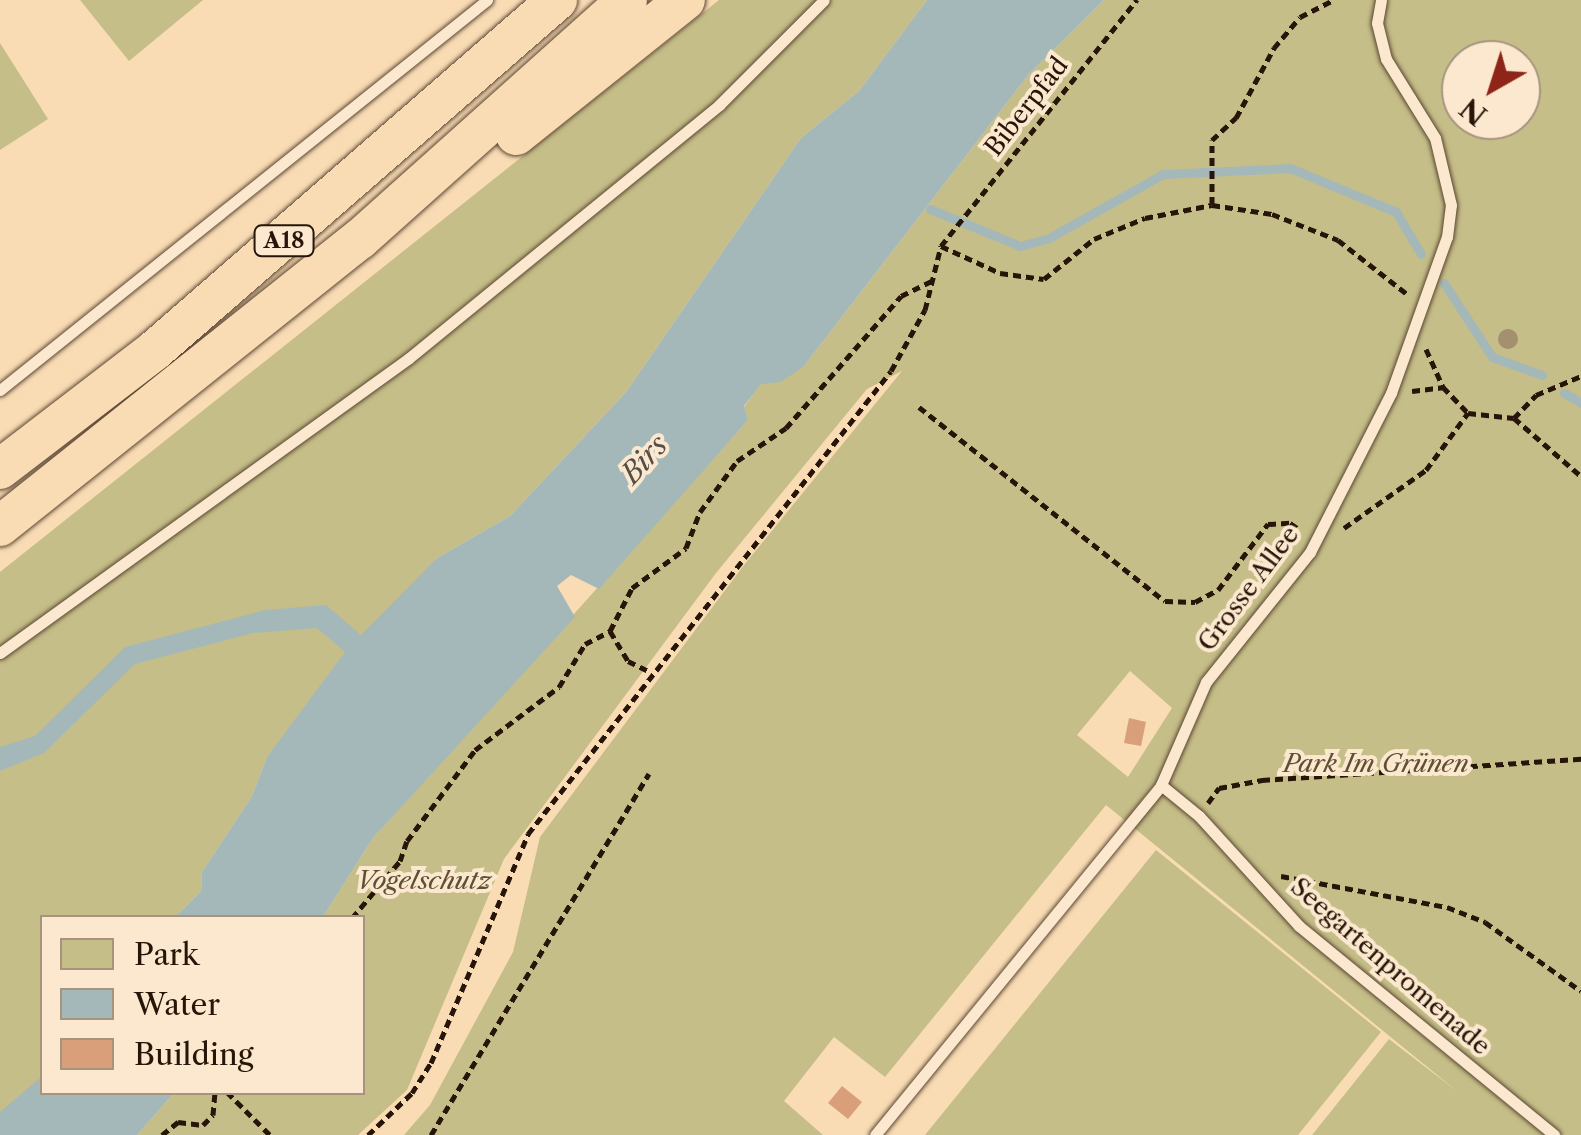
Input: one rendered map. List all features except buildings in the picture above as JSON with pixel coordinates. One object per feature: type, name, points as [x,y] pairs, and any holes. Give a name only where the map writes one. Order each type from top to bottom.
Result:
[{"type":"highway","name":"A18","points":[[0,469],[155,350],[557,0]]},
{"type":"highway","name":"A18","points":[[0,526],[421,188],[627,0]]},
{"type":"highway","points":[[110,440],[339,272],[685,0]]},
{"type":"lane","points":[[0,390],[487,0]]},
{"type":"lane","points":[[0,654],[409,358],[719,105],[824,0]]},
{"type":"lane","name":"Grosse Allee","points":[[875,1135],[1161,784],[1206,682],[1310,552],[1391,393],[1448,237],[1448,171],[1386,59],[1377,23],[1381,0]]},
{"type":"lane","name":"Seegartenpromenade","points":[[1161,784],[1200,816],[1299,926],[1554,1135]]},
{"type":"path","name":"Biberpfad","points":[[941,246],[1137,0]]},
{"type":"path","points":[[1212,205],[1212,140],[1236,118],[1274,48],[1300,17],[1334,0]]},
{"type":"path","points":[[368,1135],[412,1093],[431,1062],[528,834],[650,672],[891,370],[912,340],[941,246],[1012,276],[1044,278],[1094,239],[1145,218],[1212,205],[1272,214],[1338,240],[1419,308]]},
{"type":"path","points":[[355,915],[400,861],[407,841],[475,750],[559,687],[585,644],[610,631],[632,588],[686,548],[700,512],[738,461],[786,428],[902,296],[932,281]]},
{"type":"path","points":[[1414,324],[1444,387],[1468,413],[1514,418],[1581,476]]},
{"type":"path","points":[[1514,418],[1536,395],[1569,377],[1581,376]]},
{"type":"path","points":[[1391,393],[1444,387]]},
{"type":"path","points":[[919,406],[1165,601],[1195,602],[1218,590],[1268,524],[1290,523],[1316,540]]},
{"type":"path","points":[[1310,552],[1426,470],[1468,413]]},
{"type":"path","points":[[610,631],[628,661],[650,672]]},
{"type":"path","points":[[1200,816],[1219,788],[1262,780],[1581,759]]},
{"type":"path","points":[[432,1135],[649,774]]},
{"type":"path","points":[[1253,876],[1447,908],[1484,922],[1581,991]]},
{"type":"path","points":[[162,1135],[178,1122],[203,1125],[212,1115],[215,1095]]},
{"type":"path","points":[[230,1095],[268,1134]]},
{"type":"green space","points":[[80,0],[203,0],[129,61]]},
{"type":"green space","points":[[719,0],[927,0],[859,91],[801,138],[626,392],[510,516],[437,558],[267,757],[252,796],[202,872],[201,891],[177,915],[40,915],[40,1078],[0,1118],[0,572]]},
{"type":"green space","points":[[1104,0],[1581,0],[1581,1135],[1312,1135],[1389,1039],[1458,1092],[1106,805],[885,1077],[834,1037],[784,1101],[823,1135],[404,1135],[430,1105],[513,952],[540,837],[744,565],[902,371],[867,389],[716,573],[504,859],[407,1090],[358,1135],[137,1135],[172,1095],[365,1095],[365,915],[324,915],[373,838],[748,420],[744,407],[761,383],[804,366],[1029,74]],"holes":[[[1130,671],[1172,708],[1128,777],[1077,735]]]},
{"type":"green space","points":[[0,43],[48,119],[0,150]]},
{"type":"green space","points":[[1156,850],[1381,1032],[1298,1135],[925,1135]]},
{"type":"water","name":"Birs","points":[[927,0],[1104,0],[1029,74],[804,366],[781,382],[761,384],[744,406],[748,420],[599,589],[571,575],[557,586],[575,617],[373,838],[324,915],[177,915],[201,891],[202,872],[252,796],[267,757],[345,652],[317,628],[253,633],[135,664],[44,753],[0,771],[0,747],[35,736],[125,647],[265,610],[326,605],[361,635],[437,558],[510,516],[626,392],[801,138],[859,91]]},
{"type":"water","points":[[40,1078],[40,1095],[172,1095],[137,1135],[0,1135],[0,1112]]},
{"type":"waterway","points":[[930,209],[1020,246],[1049,238],[1163,174],[1290,168],[1396,212],[1421,254]]},
{"type":"waterway","points":[[1444,283],[1492,357],[1542,375]]},
{"type":"waterway","points":[[1564,393],[1581,403]]},
{"type":"park label","name":"Park Im Grünen","points":[[1376,764]]},
{"type":"park label","name":"Vogelschutz","points":[[424,881]]}]
